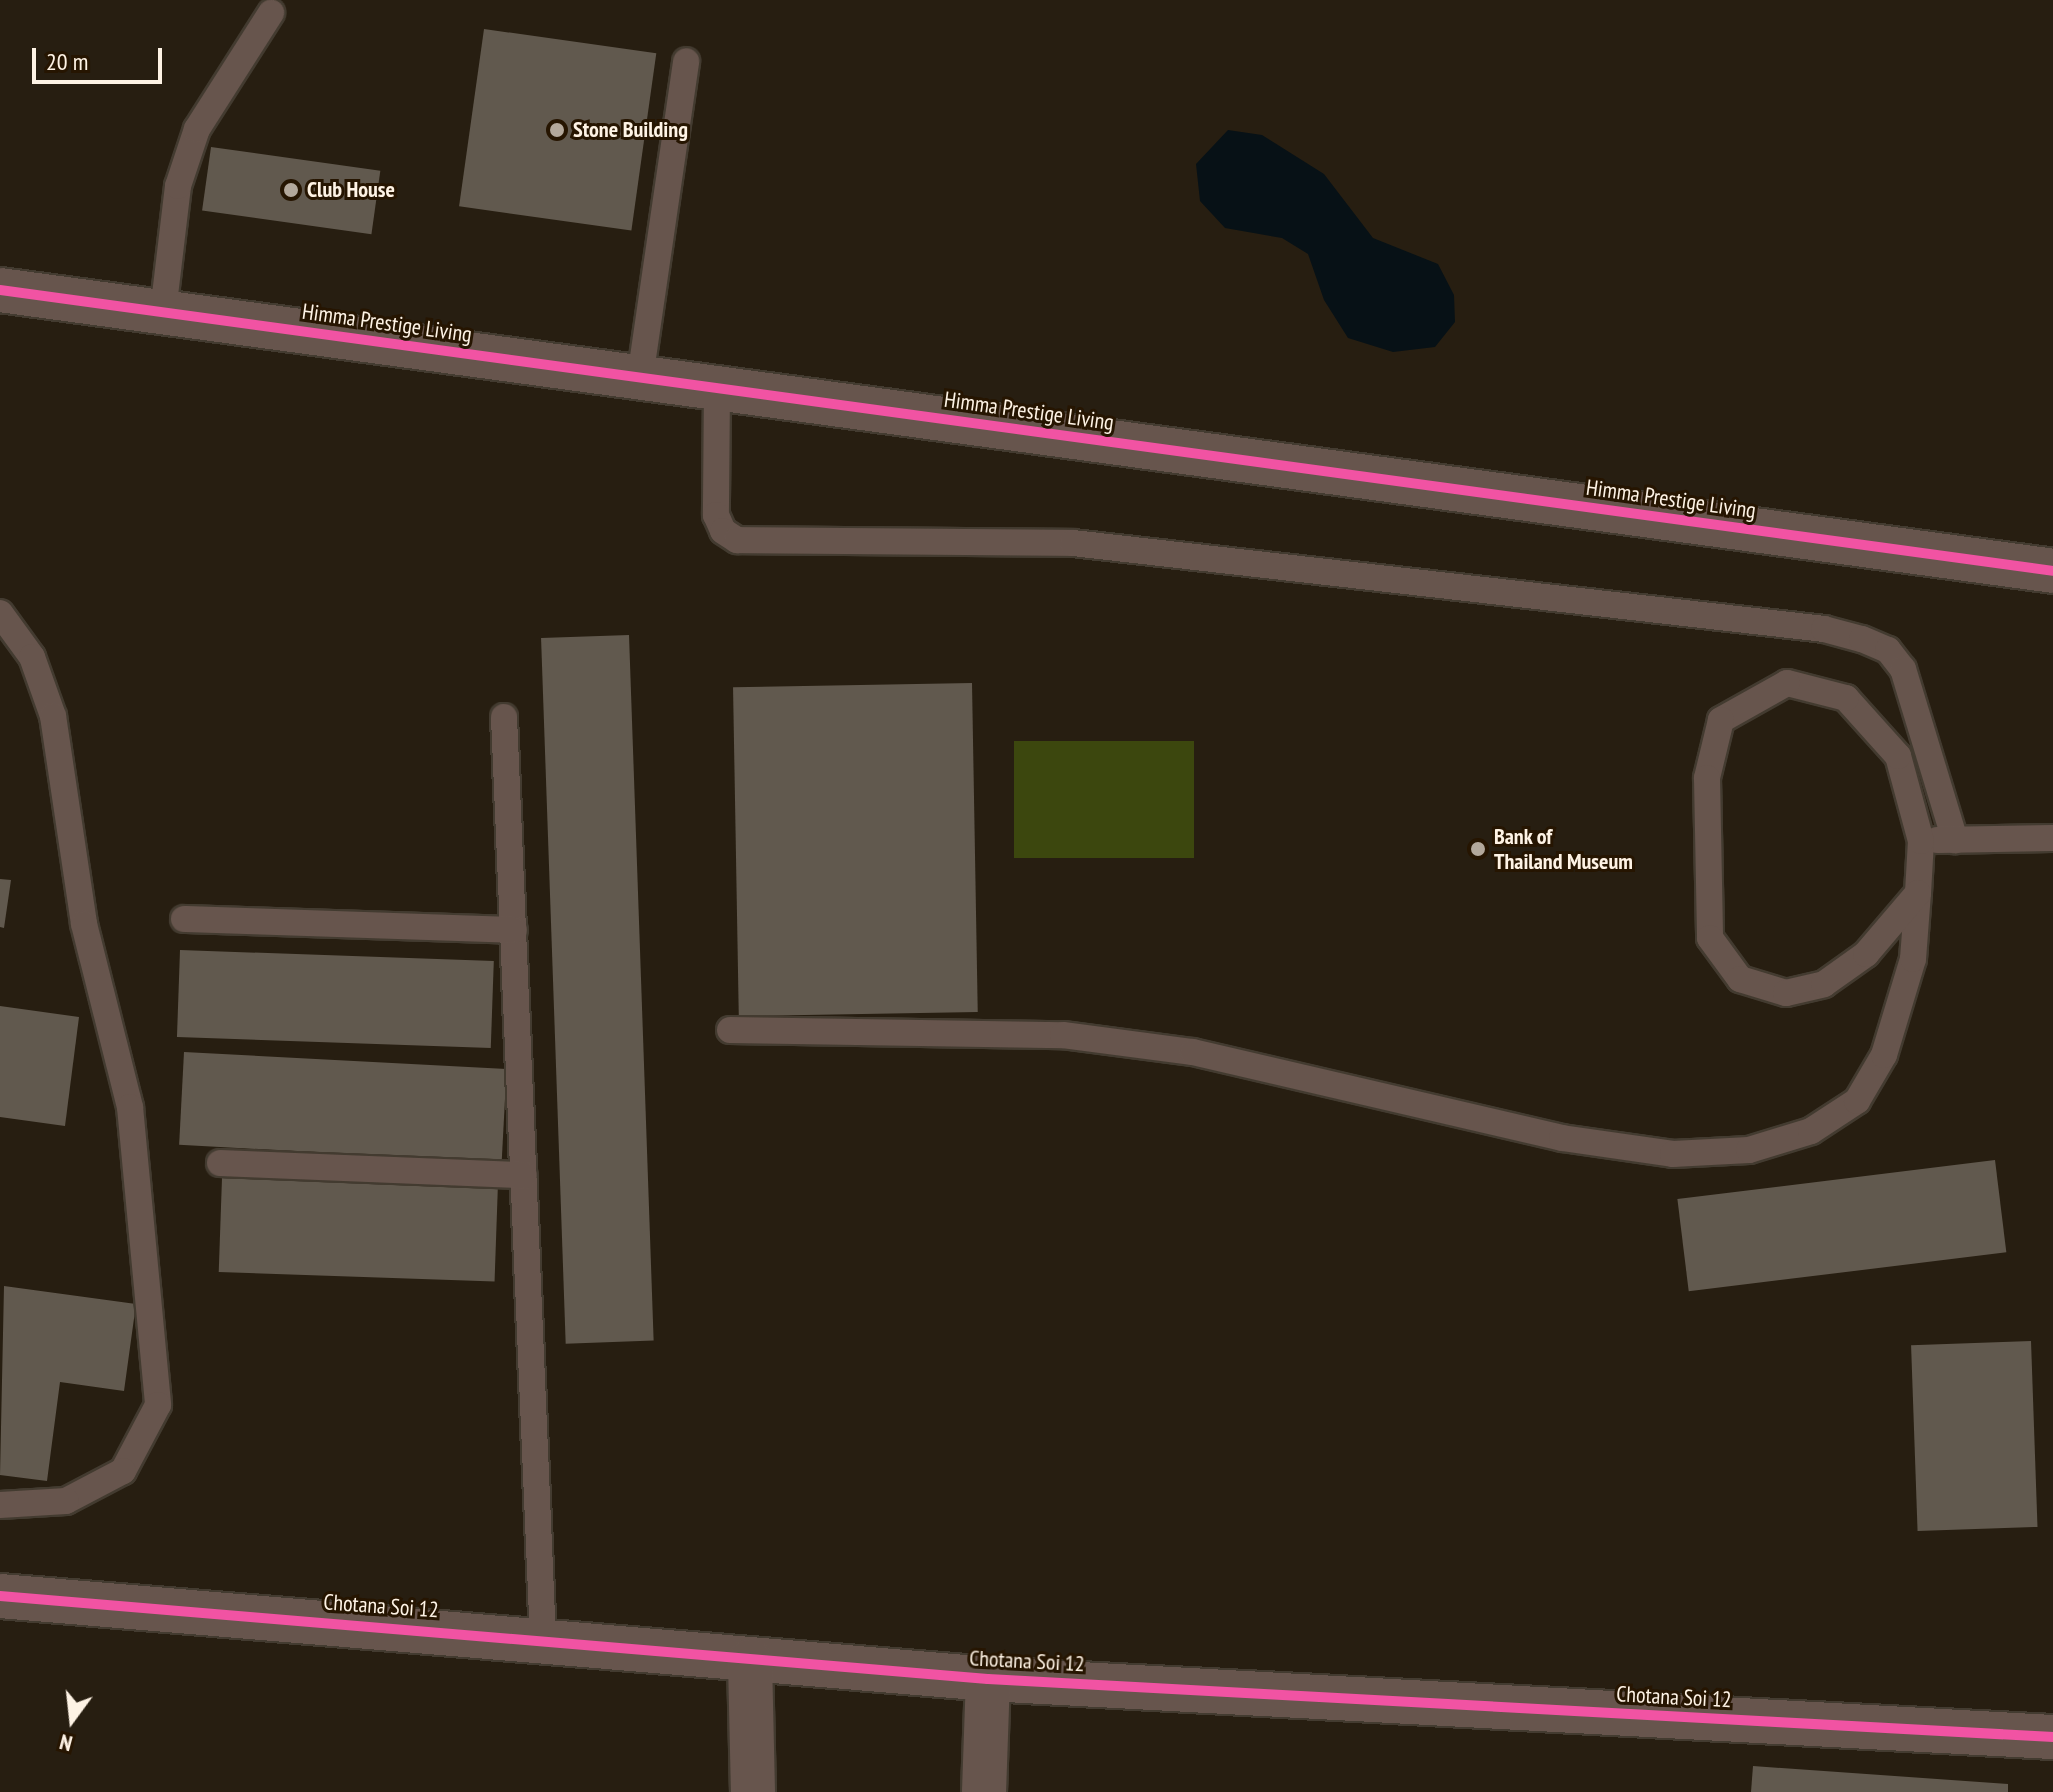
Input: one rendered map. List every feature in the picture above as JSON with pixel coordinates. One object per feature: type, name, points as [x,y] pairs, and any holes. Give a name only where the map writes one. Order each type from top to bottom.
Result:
[{"type":"street","name":"Himma Prestige Living","points":[[0,290],[2053,571]]},
{"type":"street","name":"Chotana Soi 12","points":[[0,1596],[543,1638],[750,1661],[988,1679],[2053,1737]]},
{"type":"street","points":[[750,1661],[753,1792]]},
{"type":"street","points":[[984,1792],[988,1679]]},
{"type":"lane","points":[[163,312],[178,186],[197,129],[271,13]]},
{"type":"lane","points":[[640,378],[686,61]]},
{"type":"lane","points":[[717,388],[716,515],[723,531],[737,540],[1073,543],[1824,629],[1862,639],[1888,650],[1903,669],[1955,840]]},
{"type":"lane","points":[[0,613],[32,657],[53,716],[84,924],[130,1107],[158,1405],[123,1471],[66,1501],[0,1505]]},
{"type":"lane","points":[[730,1030],[1063,1035],[1193,1052],[1562,1138],[1673,1154],[1749,1150],[1811,1131],[1857,1101],[1904,1004],[1918,893],[1921,841],[1898,756],[1846,698],[1787,683],[1721,720],[1707,778],[1710,938],[1740,979],[1786,993],[1824,984],[1866,954],[1918,893]]},
{"type":"lane","points":[[504,717],[543,1638]]},
{"type":"lane","points":[[1921,841],[2053,838]]},
{"type":"lane","points":[[184,919],[514,930]]},
{"type":"lane","points":[[220,1163],[524,1175]]},
{"type":"green space","points":[[1014,741],[1194,741],[1194,858],[1014,858]]},
{"type":"shaded area","points":[[1228,130],[1262,135],[1324,174],[1373,238],[1438,264],[1454,295],[1455,322],[1435,347],[1393,352],[1348,338],[1324,300],[1308,254],[1282,238],[1225,228],[1200,201],[1196,164]]},
{"type":"building","name":"Stone Building","points":[[484,29],[656,53],[631,230],[459,206]]},
{"type":"building","name":"Club House","points":[[211,147],[380,171],[371,234],[202,210]]},
{"type":"building","points":[[629,635],[654,1341],[566,1344],[541,638]]},
{"type":"building","points":[[972,683],[978,1012],[739,1016],[733,687]]},
{"type":"building","points":[[0,879],[11,880],[4,928],[0,927]]},
{"type":"building","points":[[180,950],[494,961],[491,1048],[177,1037]]},
{"type":"building","points":[[0,1006],[79,1017],[65,1126],[0,1117]]},
{"type":"building","points":[[184,1052],[507,1069],[502,1162],[179,1145]]},
{"type":"building","points":[[1995,1160],[2006,1252],[1689,1291],[1677,1199]]},
{"type":"building","points":[[222,1178],[498,1188],[495,1282],[219,1272]]},
{"type":"building","points":[[4,1286],[136,1304],[124,1391],[60,1382],[47,1481],[0,1475]]},
{"type":"building","points":[[2031,1341],[2037,1527],[1918,1531],[1911,1345]]},
{"type":"building","points":[[1753,1766],[2008,1784],[2008,1792],[1751,1792]]},
{"type":"cycle path","points":[[0,290],[2053,571]]},
{"type":"cycle path","points":[[0,1596],[988,1679],[2053,1737]]},
{"type":"place","name":"Stone Building","points":[[557,130]]},
{"type":"place","name":"Club House","points":[[291,190]]},
{"type":"place","name":"Bank of Thailand Museum","points":[[1478,849]]}]
